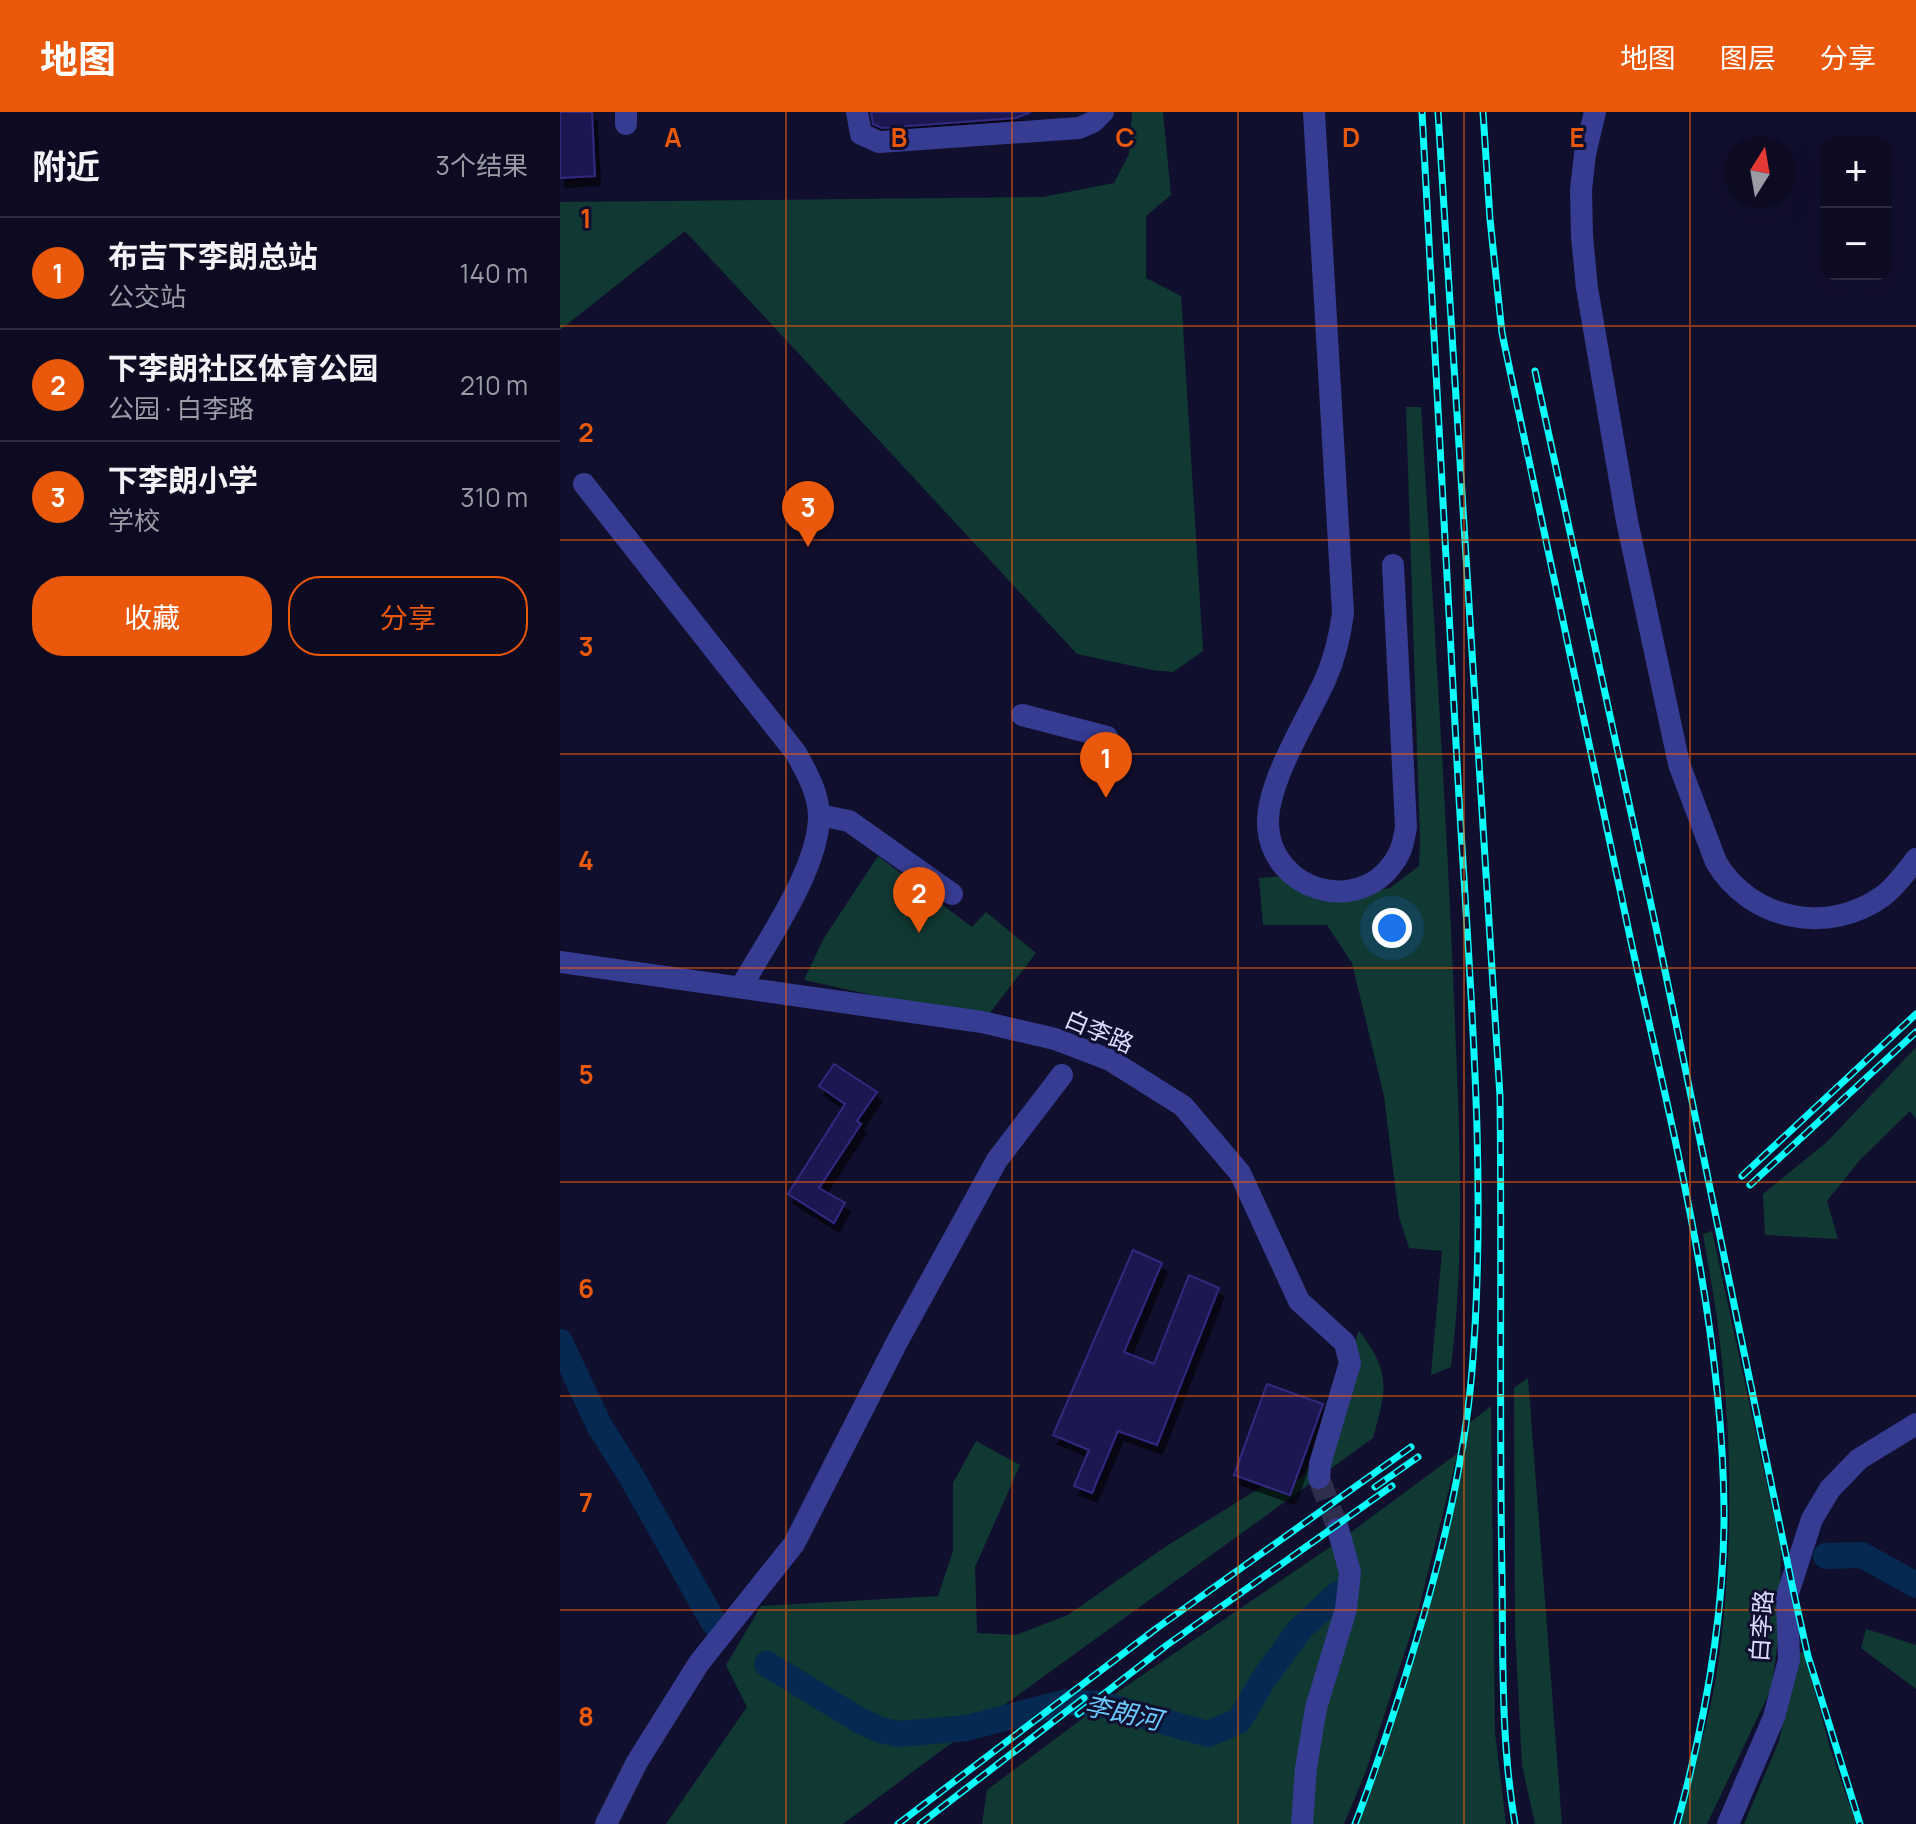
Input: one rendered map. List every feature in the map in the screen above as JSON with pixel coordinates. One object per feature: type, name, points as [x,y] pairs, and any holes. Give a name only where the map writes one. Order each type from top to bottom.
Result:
[{"type":"street","points":[[857,112],[861,134],[879,142],[1079,128],[1093,122],[1103,112]]},
{"type":"street","points":[[1314,112],[1343,613],[1338,647],[1277,783],[1268,822],[1274,852],[1283,866],[1293,876],[1320,890],[1345,891],[1369,884],[1382,876],[1402,846],[1406,827],[1393,565]]},
{"type":"street","points":[[1595,112],[1585,154],[1581,190],[1587,288],[1627,521],[1679,764],[1716,862],[1741,893],[1766,909],[1800,918],[1821,919],[1848,915],[1885,895],[1916,859]]},
{"type":"street","points":[[584,484],[796,753],[812,783],[819,815],[816,843],[806,872],[741,987]]},
{"type":"street","points":[[1022,715],[1107,737]]},
{"type":"street","points":[[819,815],[849,821],[952,894]]},
{"type":"street","name":"白李路","points":[[562,959],[982,1022],[1055,1039],[1110,1060],[1183,1106],[1240,1173],[1299,1301],[1345,1343],[1349,1352],[1350,1363],[1320,1464],[1319,1478]]},
{"type":"street","points":[[606,1824],[637,1762],[699,1663],[794,1544],[897,1342],[997,1160],[1062,1075]]},
{"type":"street","name":"白李路","points":[[1728,1824],[1774,1717],[1789,1660],[1787,1596],[1812,1519],[1830,1489],[1859,1459],[1916,1424]]},
{"type":"street","points":[[1302,1824],[1306,1768],[1316,1708],[1346,1609],[1350,1572],[1338,1529]]},
{"type":"green space","points":[[1132,112],[1163,112],[1171,195],[1146,216],[1146,278],[1181,296],[1203,651],[1173,672],[1077,654],[685,231],[560,330],[560,202],[1043,197],[1114,183],[1129,154]]},
{"type":"green space","points":[[1406,407],[1421,407],[1447,851],[1459,1137],[1460,1229],[1451,1367],[1431,1375],[1442,1251],[1409,1248],[1399,1217],[1384,1096],[1352,963],[1327,925],[1263,925],[1259,878],[1283,876],[1339,898],[1390,888],[1419,866]]},
{"type":"green space","points":[[878,856],[972,927],[986,912],[1036,953],[989,1014],[908,1003],[804,980],[824,938]]},
{"type":"green space","points":[[1916,1047],[1916,1119],[1910,1111],[1860,1160],[1827,1201],[1838,1239],[1765,1235],[1763,1194],[1828,1141]]},
{"type":"green space","points":[[1712,1231],[1781,1550],[1779,1630],[1772,1687],[1707,1824],[1677,1824],[1700,1745],[1718,1665],[1729,1544],[1729,1463],[1724,1383],[1703,1234]]},
{"type":"green space","points":[[1359,1331],[1377,1359],[1383,1382],[1381,1407],[1373,1438],[843,1824],[666,1824],[747,1707],[726,1665],[761,1606],[938,1596],[953,1551],[953,1483],[976,1441],[1020,1465],[975,1567],[977,1633],[1016,1635],[1068,1615],[1165,1547],[1271,1481],[1288,1487],[1304,1475]]},
{"type":"green space","points":[[1528,1378],[1562,1824],[1535,1824],[1522,1765],[1515,1629],[1514,1388]]},
{"type":"green space","points":[[1491,1406],[1495,1733],[1506,1824],[1355,1824],[1375,1773],[1428,1603],[1452,1511],[1467,1425]]},
{"type":"green space","points":[[1458,1453],[1419,1608],[1365,1774],[1344,1824],[982,1824],[987,1790],[1122,1689],[1339,1541]]},
{"type":"green space","points":[[1866,1629],[1916,1645],[1916,1689],[1861,1648]]},
{"type":"green space","points":[[1804,1652],[1830,1748],[1856,1824],[1744,1824],[1779,1741],[1798,1653]]},
{"type":"building","points":[[560,112],[592,112],[595,176],[560,178]]},
{"type":"building","points":[[871,112],[1031,112],[1016,118],[882,128],[873,124]]},
{"type":"building","points":[[834,1064],[877,1092],[857,1121],[861,1124],[819,1188],[845,1203],[834,1223],[788,1194],[845,1104],[819,1086]]},
{"type":"building","points":[[1133,1250],[1162,1263],[1124,1352],[1154,1364],[1189,1275],[1219,1288],[1157,1445],[1118,1431],[1092,1493],[1074,1486],[1089,1450],[1053,1435]]},
{"type":"building","points":[[1267,1384],[1323,1404],[1290,1495],[1234,1475]]},
{"type":"waterway","name":"李朗河","points":[[560,1342],[599,1425],[714,1623]]},
{"type":"waterway","name":"李朗河","points":[[1826,1556],[1862,1555],[1916,1585]]},
{"type":"waterway","name":"李朗河","points":[[767,1664],[859,1720],[880,1730],[899,1734],[967,1728],[1066,1702],[1101,1704],[1208,1734],[1239,1721],[1263,1680],[1300,1629],[1338,1594]]},
{"type":"tunnel","points":[[1319,1478],[1338,1529]]},
{"type":"railway","points":[[1355,1824],[1403,1684],[1455,1490],[1468,1411],[1476,1297],[1478,1150],[1475,1076],[1422,112]]},
{"type":"railway","points":[[1438,112],[1500,1096],[1503,1669],[1507,1762],[1515,1824]]},
{"type":"railway","points":[[1483,112],[1502,333],[1692,1221],[1714,1364],[1724,1508],[1721,1588],[1704,1707],[1677,1824]]},
{"type":"railway","points":[[1535,371],[1657,932],[1794,1594],[1808,1656],[1860,1824]]},
{"type":"railway","points":[[1742,1176],[1916,1014]]},
{"type":"railway","points":[[1750,1185],[1916,1032]]},
{"type":"railway","points":[[898,1824],[1157,1628],[1411,1447]]},
{"type":"railway","points":[[1375,1487],[1418,1457]]},
{"type":"railway","points":[[1078,1714],[1167,1645],[1392,1486]]},
{"type":"railway","points":[[920,1824],[1084,1698]]},
{"type":"place","name":"下李朗小学","points":[[808,547]]},
{"type":"place","name":"布吉下李朗总站","points":[[1106,798]]},
{"type":"place","name":"下李朗社区体育公园","points":[[919,933]]}]
